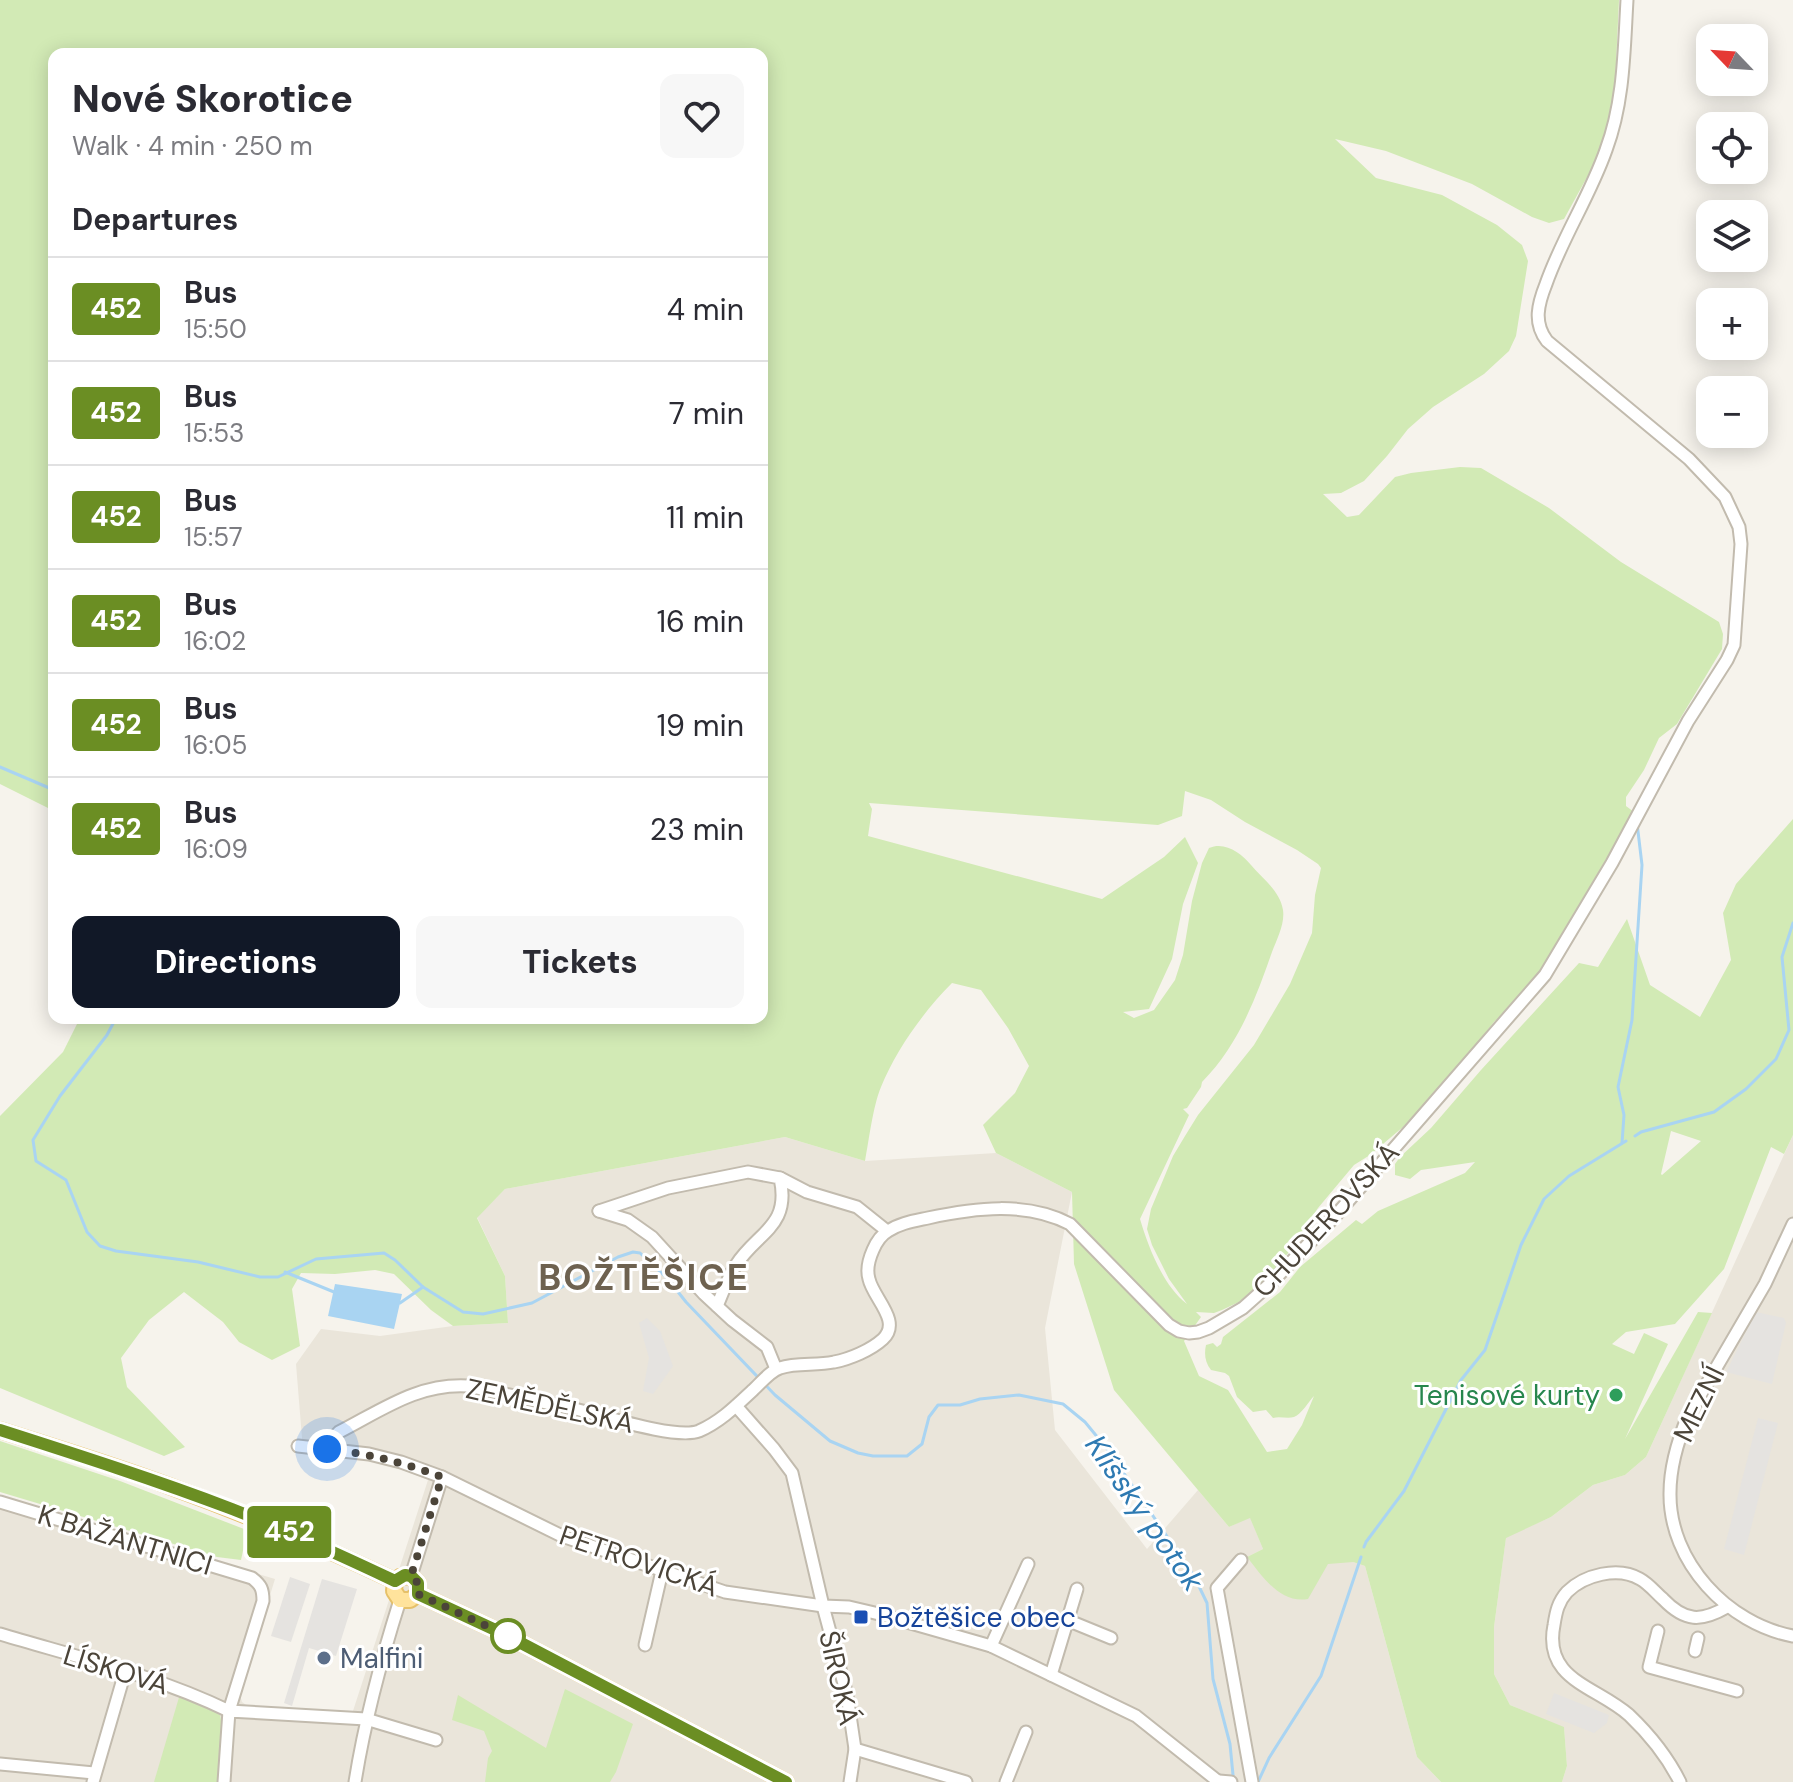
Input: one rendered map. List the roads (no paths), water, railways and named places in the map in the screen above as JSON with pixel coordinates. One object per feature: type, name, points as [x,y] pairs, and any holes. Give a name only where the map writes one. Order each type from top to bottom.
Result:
[{"type":"main road","points":[[0,1430],[235,1510],[395,1581]]},
{"type":"main road","points":[[395,1581],[405,1575],[411,1576],[418,1583],[418,1594]]},
{"type":"main road","points":[[395,1581],[394,1591],[400,1600],[410,1600],[418,1594]]},
{"type":"main road","points":[[418,1594],[504,1634],[786,1782]]},
{"type":"street","name":"CHUDEROVSKÁ","points":[[887,1231],[902,1223],[978,1209],[1048,1214],[1070,1224],[1169,1325],[1189,1333],[1209,1328],[1243,1308],[1315,1237],[1545,975],[1560,952],[1688,721],[1727,660],[1734,645],[1741,569],[1739,527],[1725,497],[1689,459],[1547,341],[1539,324],[1540,302],[1552,267],[1594,181],[1614,126],[1624,67],[1627,0]]},
{"type":"street","points":[[767,1378],[767,1347],[704,1294],[652,1237],[628,1220],[599,1211],[668,1188],[748,1172],[780,1178],[807,1192],[857,1207],[887,1231],[874,1248],[868,1268],[871,1286],[890,1324],[886,1337],[870,1348],[834,1362],[801,1364],[767,1378],[736,1406],[792,1473],[823,1606]]},
{"type":"street","points":[[717,1306],[737,1263],[775,1222],[783,1193],[780,1178]]},
{"type":"street","name":"MEZNÍ","points":[[1793,1224],[1765,1284],[1688,1416],[1673,1464],[1670,1494],[1679,1539],[1706,1587],[1743,1617],[1778,1633],[1793,1636]]},
{"type":"street","name":"ZEMĚDĚLSKÁ","points":[[327,1449],[339,1432],[409,1395],[453,1385],[662,1431],[690,1433],[716,1422],[736,1406]]},
{"type":"street","name":"PETROVICKÁ","points":[[298,1446],[369,1454],[401,1462],[442,1477],[562,1536],[725,1592],[849,1607],[991,1646],[1136,1716],[1219,1782]]},
{"type":"street","points":[[411,1576],[442,1477]]},
{"type":"street","name":"K BAŽANTNICI","points":[[0,1502],[252,1578],[260,1584],[263,1601],[229,1711]]},
{"type":"street","points":[[1241,1560],[1217,1588],[1252,1782]]},
{"type":"street","points":[[991,1646],[1028,1564]]},
{"type":"street","points":[[645,1645],[662,1571]]},
{"type":"street","points":[[1680,1782],[1668,1759],[1621,1708],[1577,1682],[1561,1668],[1554,1656],[1552,1642],[1559,1600],[1580,1582],[1606,1573],[1640,1578],[1680,1614],[1711,1616],[1727,1607]]},
{"type":"street","points":[[1051,1675],[1077,1589]]},
{"type":"street","points":[[355,1782],[366,1719],[400,1600]]},
{"type":"street","name":"ŠIROKÁ","points":[[823,1606],[847,1695],[855,1749],[850,1782]]},
{"type":"street","points":[[1067,1620],[1111,1638]]},
{"type":"street","points":[[1658,1631],[1649,1667],[1737,1691]]},
{"type":"street","name":"LÍSKOVÁ","points":[[0,1634],[199,1696],[229,1711]]},
{"type":"street","points":[[1695,1651],[1698,1638]]},
{"type":"street","points":[[0,1764],[94,1778],[125,1672]]},
{"type":"street","points":[[224,1782],[229,1711],[366,1719],[436,1740]]},
{"type":"street","points":[[1006,1782],[1026,1732]]},
{"type":"street","name":"ŠIROKÁ","points":[[855,1749],[966,1782]]},
{"type":"street","points":[[1219,1782],[1231,1782]]},
{"type":"water","points":[[335,1284],[402,1294],[394,1329],[328,1316]]},
{"type":"waterway","name":"Klíšský potok","points":[[0,767],[48,787]]},
{"type":"waterway","points":[[1622,1143],[1624,1115],[1618,1087],[1632,1020],[1642,865],[1637,823]]},
{"type":"waterway","points":[[1635,1136],[1714,1112],[1746,1089],[1776,1059],[1789,1030],[1782,957],[1793,923]]},
{"type":"waterway","name":"Klíšský potok","points":[[113,1024],[60,1096],[33,1140],[36,1161],[66,1180],[87,1232],[100,1246],[198,1262],[260,1277],[278,1277],[316,1259],[384,1253],[423,1287],[463,1312],[483,1314],[532,1303],[618,1257],[640,1253],[775,1395],[830,1441],[873,1456],[907,1456],[922,1444],[929,1417],[938,1405],[960,1405],[980,1399],[1019,1395],[1063,1404],[1085,1422],[1108,1450],[1194,1576],[1207,1603],[1213,1679],[1230,1744],[1233,1775]]},
{"type":"waterway","points":[[1364,1547],[1404,1491],[1461,1380],[1485,1350],[1521,1245],[1544,1199],[1569,1176],[1626,1141]]},
{"type":"waterway","points":[[285,1272],[334,1292]]},
{"type":"waterway","points":[[397,1303],[423,1287]]},
{"type":"waterway","points":[[1258,1782],[1269,1758],[1321,1676],[1361,1557]]},
{"type":"place","name":"Tenisové kurty","points":[[1616,1395]]},
{"type":"place","name":"Božtěšice obec","points":[[861,1617]]},
{"type":"place","name":"Malfini","points":[[324,1658]]},
{"type":"district","name":"BOŽTĚŠICE","points":[[644,1277]]}]
